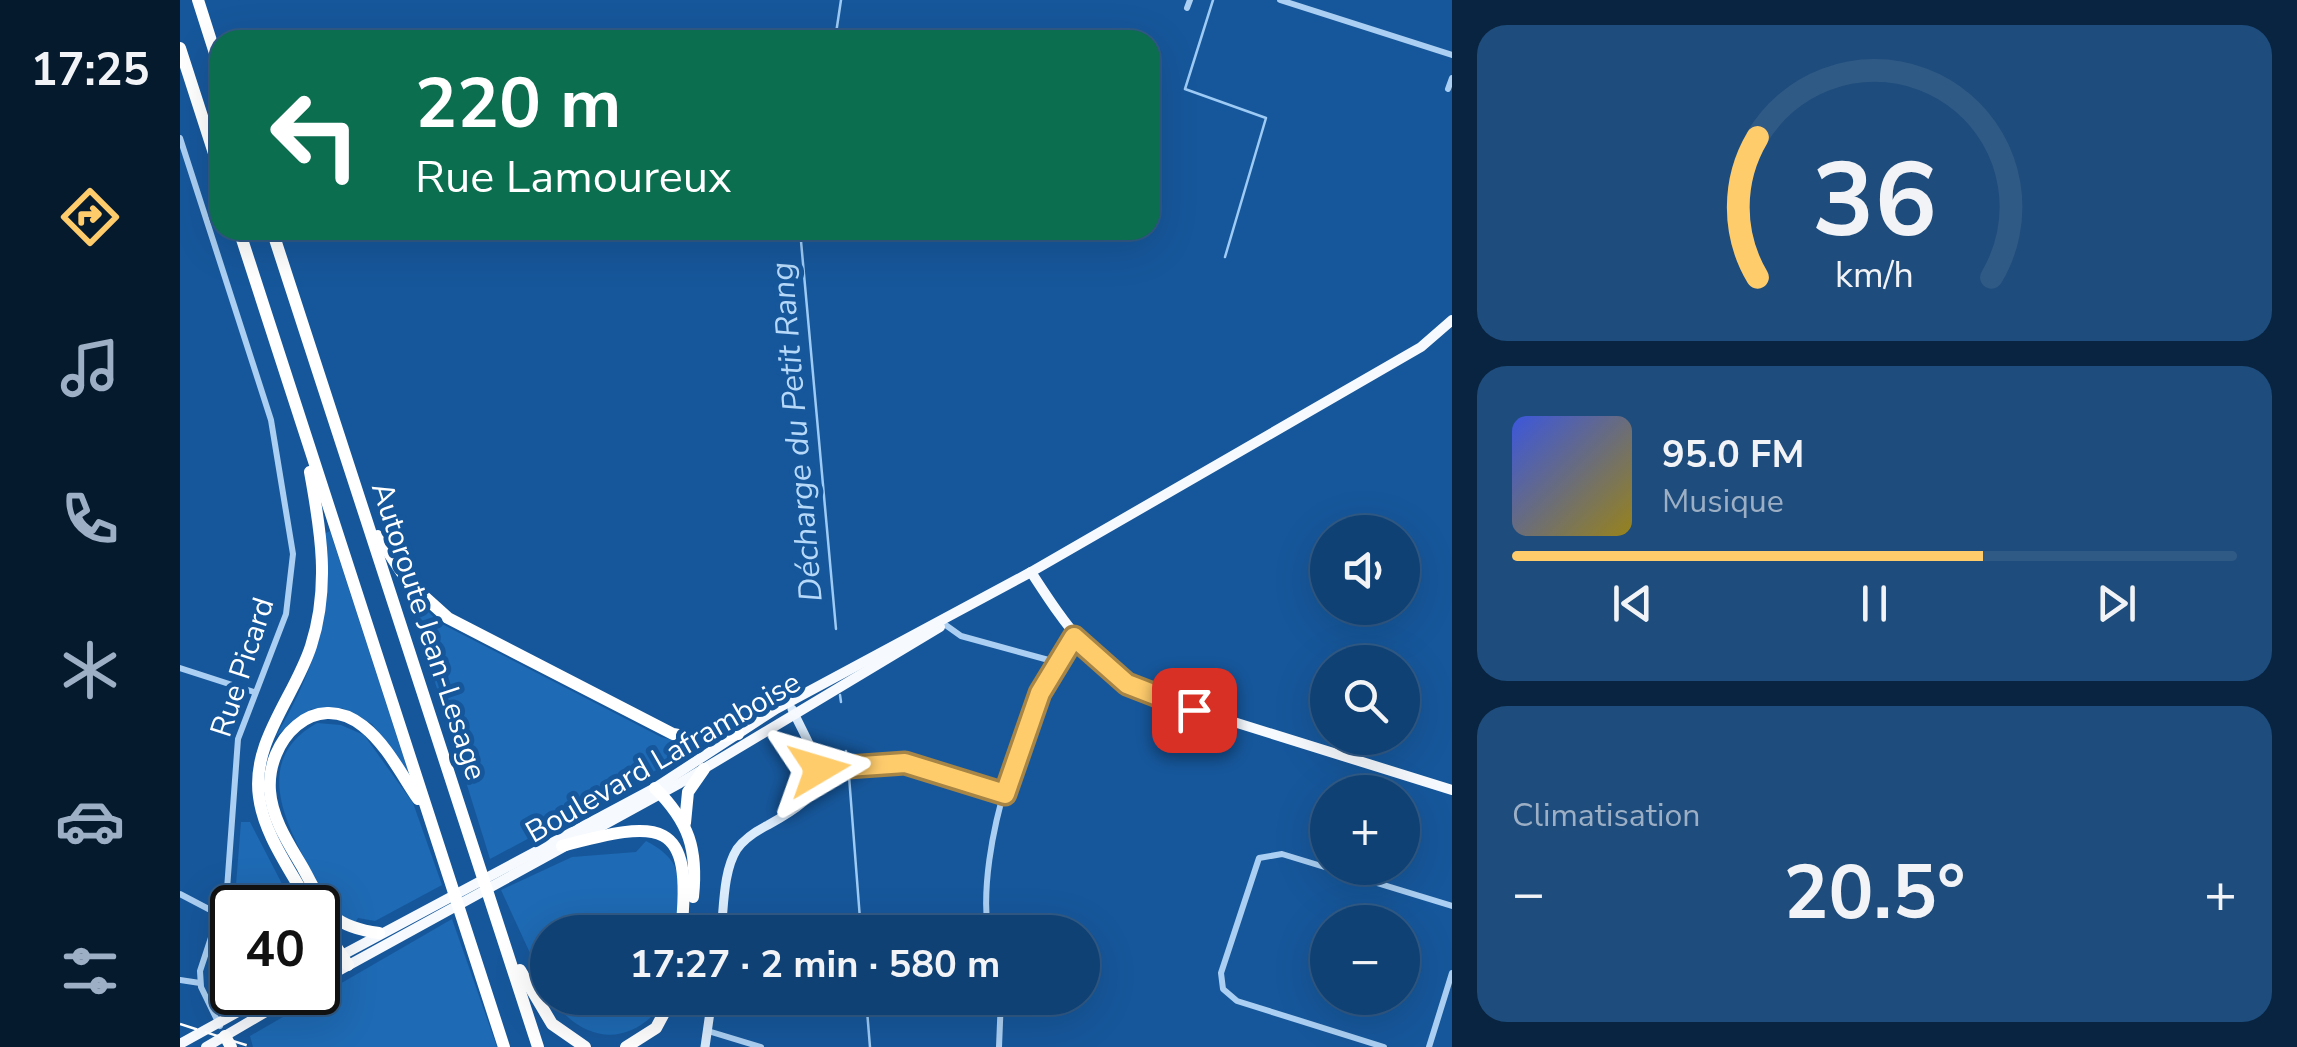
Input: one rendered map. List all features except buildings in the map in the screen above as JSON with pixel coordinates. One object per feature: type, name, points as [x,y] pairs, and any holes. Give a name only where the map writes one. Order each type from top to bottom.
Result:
[{"type":"highway","points":[[198,0],[210,38]]},
{"type":"highway","points":[[180,48],[210,141]]},
{"type":"highway","name":"Autoroute Jean-Lesage","points":[[242,240],[504,1047]]},
{"type":"highway","name":"Autoroute Jean-Lesage","points":[[275,240],[538,1047]]},
{"type":"highway","points":[[299,885],[267,826],[258,787],[265,745],[307,658],[322,596],[320,530],[300,420]]},
{"type":"highway","points":[[362,507],[408,582],[453,621],[672,734],[699,739],[738,734]]},
{"type":"highway","points":[[379,933],[351,930],[336,921],[294,853],[271,798],[270,772],[277,747],[288,730],[307,718],[332,714],[350,718],[386,750],[429,816]]},
{"type":"highway","points":[[690,915],[696,861],[685,823],[688,792],[704,769]]},
{"type":"highway","points":[[658,791],[685,823]]},
{"type":"highway","points":[[562,846],[630,829],[664,836],[678,850],[685,868],[681,915]]},
{"type":"highway","points":[[500,932],[545,1015],[562,1035],[585,1047]]},
{"type":"highway","points":[[340,953],[345,960]]},
{"type":"highway","points":[[626,1047],[659,1025],[664,1015]]},
{"type":"highway","points":[[646,1047],[669,1025],[673,1015]]},
{"type":"main road","name":"Boulevard Laframboise","points":[[498,874],[562,846],[658,791],[788,702],[941,622],[1422,347],[1452,320]]},
{"type":"main road","points":[[1030,572],[1074,637],[1127,684],[1157,698],[1452,790]]},
{"type":"main road","name":"Boulevard Laframboise","points":[[340,961],[498,874],[704,769],[941,622]]},
{"type":"main road","name":"Boulevard Laframboise","points":[[340,964],[379,933],[440,906]]},
{"type":"main road","points":[[180,1044],[225,1035],[248,1015]]},
{"type":"main road","points":[[206,1047],[260,1015]]},
{"type":"street","points":[[1280,0],[1452,55]]},
{"type":"street","points":[[1448,90],[1452,78]]},
{"type":"street","name":"Rue Picard","points":[[180,138],[210,232]]},
{"type":"street","name":"Rue Picard","points":[[213,240],[272,426],[291,536],[291,594],[236,750],[227,885]]},
{"type":"street","points":[[941,622],[961,636],[1056,662]]},
{"type":"street","points":[[986,915],[983,891],[1005,794],[1040,693],[1074,637]]},
{"type":"street","points":[[180,668],[254,692]]},
{"type":"street","points":[[723,915],[730,866],[737,849],[752,834],[807,802],[817,787],[819,768],[788,702]]},
{"type":"street","points":[[819,768],[905,763],[1005,794]]},
{"type":"street","points":[[1384,1047],[1237,1002],[1223,989],[1221,973],[1259,858],[1282,854],[1452,906]]},
{"type":"street","points":[[180,894],[210,910]]},
{"type":"street","name":"Rue Picard","points":[[200,983],[210,942]]},
{"type":"street","points":[[1429,1047],[1452,973]]},
{"type":"street","points":[[180,980],[200,983],[225,1035]]},
{"type":"street","points":[[705,1047],[710,1015]]},
{"type":"street","points":[[1000,1047],[1001,1015]]},
{"type":"street","points":[[708,1032],[761,1047]]},
{"type":"shaded area","points":[[330,531],[409,774],[372,724],[342,708],[311,709],[276,736],[302,685],[318,639],[325,590],[324,534]]},
{"type":"shaded area","points":[[407,592],[440,623],[661,737],[688,744],[692,751],[490,859]]},
{"type":"shaded area","points":[[317,723],[341,725],[364,735],[413,803],[442,885],[375,921],[358,918],[353,926],[340,915],[340,885],[319,885],[283,808],[280,770],[298,737]]},
{"type":"shaded area","points":[[241,822],[250,822],[283,885],[236,885]]},
{"type":"shaded area","points":[[646,841],[670,859],[678,879],[677,915],[530,915],[530,953],[501,890],[572,857],[636,852]]},
{"type":"shaded area","points":[[452,919],[497,1047],[253,1047],[250,1036],[286,1015],[340,1015],[340,984]]},
{"type":"shaded area","points":[[566,1015],[653,1015],[640,1026],[610,1035],[579,1026]]},
{"type":"waterway","name":"Décharge du Petit Rang","points":[[836,30],[841,0]]},
{"type":"waterway","points":[[1213,0],[1185,89],[1266,118],[1225,257]]},
{"type":"waterway","name":"Décharge du Petit Rang","points":[[801,240],[836,629]]},
{"type":"waterway","name":"Décharge du Petit Rang","points":[[840,695],[841,702]]},
{"type":"waterway","name":"Décharge du Petit Rang","points":[[846,751],[846,756]]},
{"type":"waterway","name":"Décharge du Petit Rang","points":[[849,776],[860,915]]},
{"type":"waterway","name":"Décharge du Petit Rang","points":[[867,1015],[870,1047]]},
{"type":"railway","points":[[180,1024],[252,1047]]},
{"type":"route","points":[[819,769],[905,763],[1005,794],[1040,693],[1074,637],[1100,665],[1127,684],[1194,710]]}]
